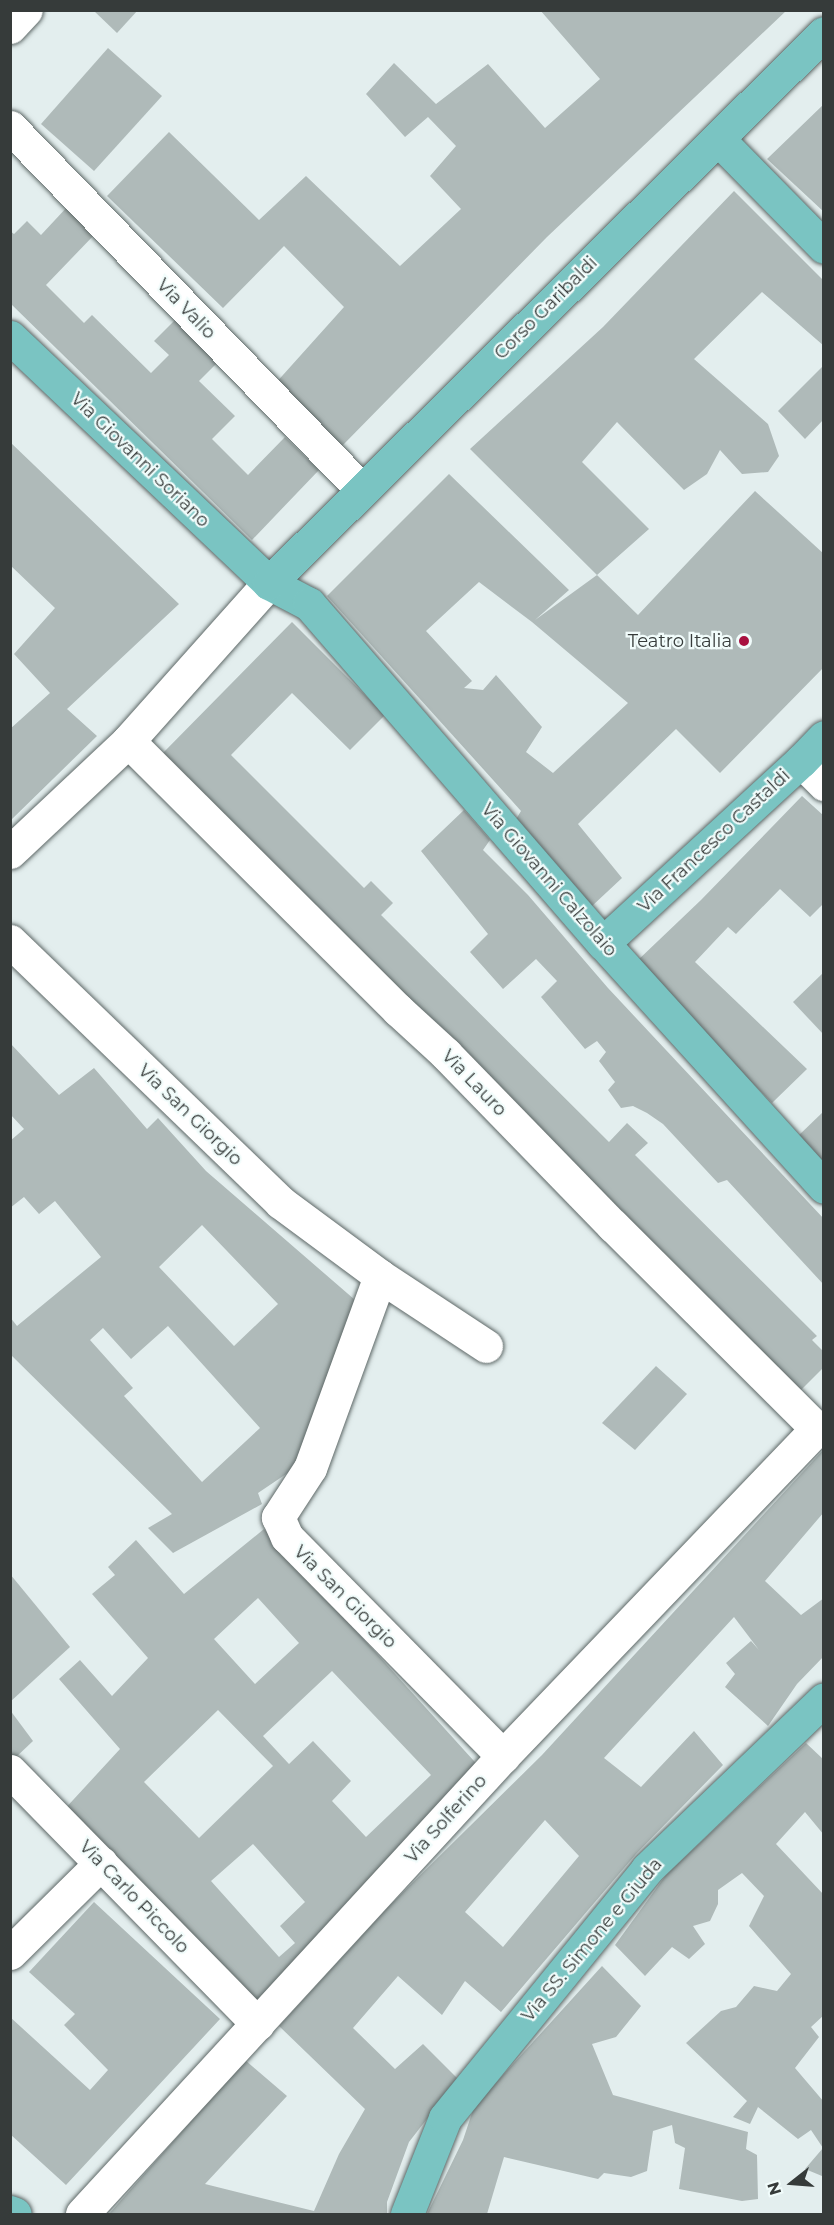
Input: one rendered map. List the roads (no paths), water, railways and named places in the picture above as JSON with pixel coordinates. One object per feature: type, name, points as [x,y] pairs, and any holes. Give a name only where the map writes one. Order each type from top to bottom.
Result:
[{"type":"main road","name":"Corso Garibaldi","points":[[269,583],[824,33]]},
{"type":"main road","points":[[718,139],[824,247]]},
{"type":"main road","name":"Via Giovanni Soriano","points":[[10,337],[269,583]]},
{"type":"main road","name":"Via Giovanni Calzolaio","points":[[269,583],[309,604],[603,943],[824,1187]]},
{"type":"main road","name":"Via Francesco Castaldi","points":[[603,943],[812,773],[824,737]]},
{"type":"main road","name":"Via SS. Simone e Giuda","points":[[407,2214],[445,2118],[647,1869],[821,1707]]},
{"type":"main road","points":[[10,2212],[15,2214]]},
{"type":"street","points":[[10,27],[26,10]]},
{"type":"street","name":"Via Valio","points":[[10,127],[362,490]]},
{"type":"street","points":[[10,852],[128,741],[269,583]]},
{"type":"street","name":"Via Lauro","points":[[128,741],[398,1010],[447,1054],[604,1218],[817,1429]]},
{"type":"street","name":"Via San Giorgio","points":[[10,941],[280,1202],[380,1276],[486,1346]]},
{"type":"street","name":"Via San Giorgio","points":[[380,1276],[310,1468],[278,1517],[287,1538],[503,1756]]},
{"type":"street","name":"Via Solferino","points":[[82,2214],[503,1756],[817,1429]]},
{"type":"street","name":"Via Carlo Piccolo","points":[[10,1770],[258,2024]]},
{"type":"street","points":[[10,1953],[101,1863]]},
{"type":"place","name":"Teatro Italia","points":[[744,641]]}]
